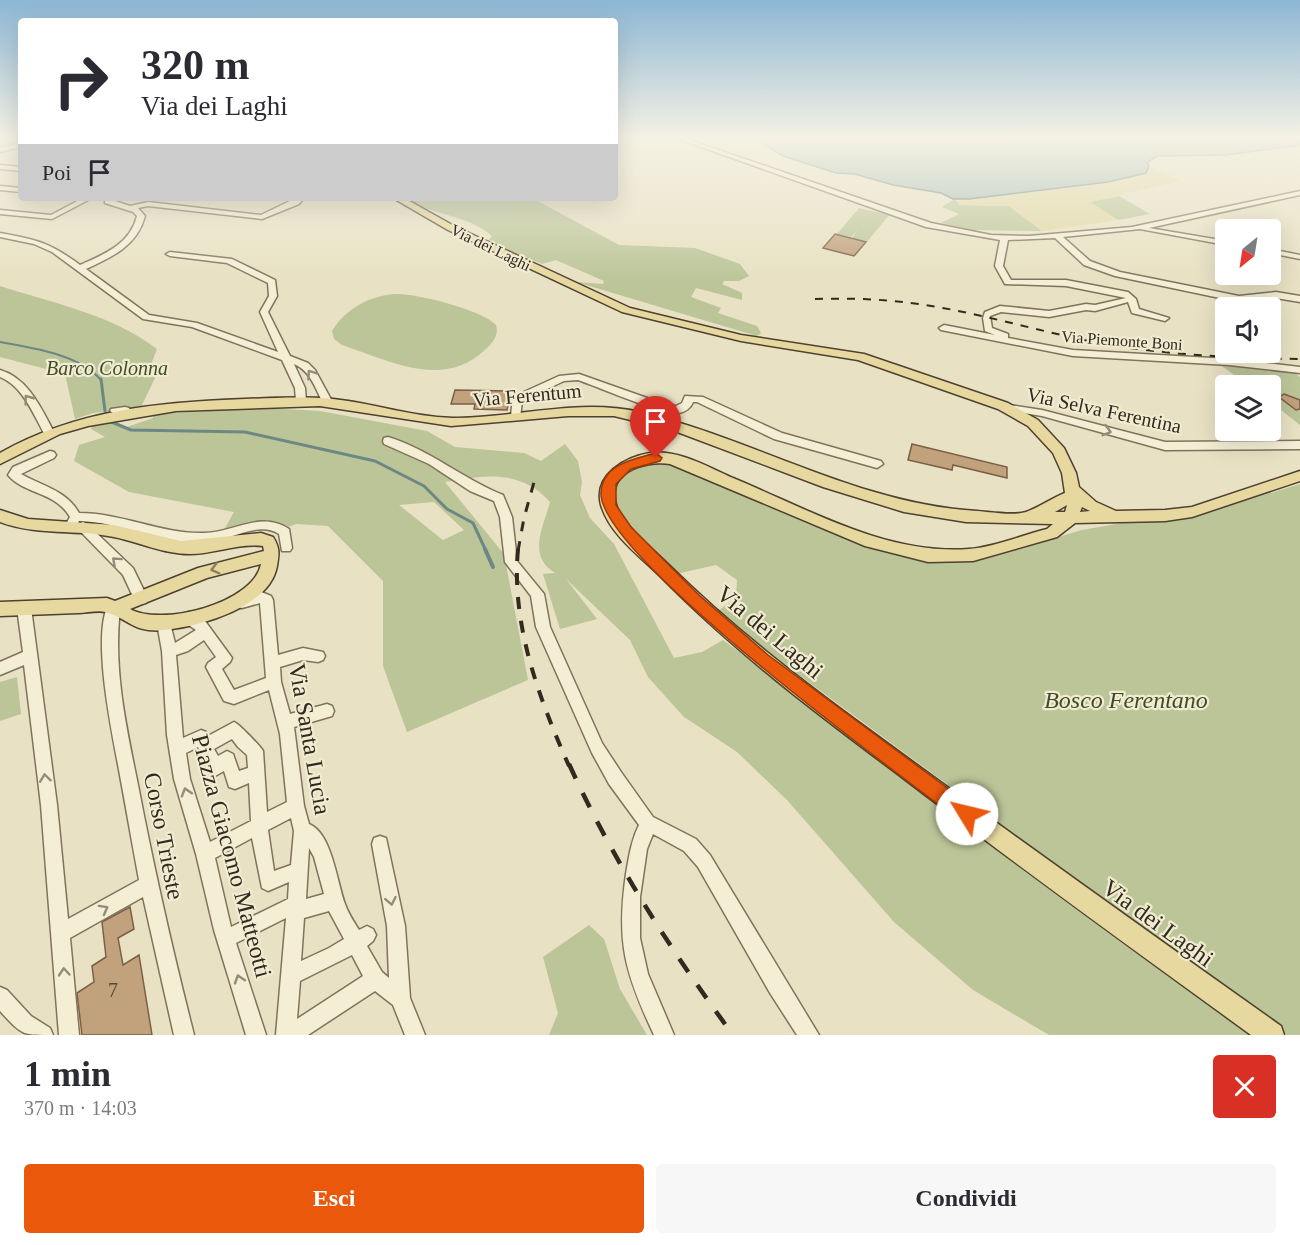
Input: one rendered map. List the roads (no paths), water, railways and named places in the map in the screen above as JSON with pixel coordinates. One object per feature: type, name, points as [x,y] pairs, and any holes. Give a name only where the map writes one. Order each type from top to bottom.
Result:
[{"type":"main road","name":"Via dei Laghi","points":[[402,201],[441,223],[630,311],[741,338],[860,357],[949,385],[1009,408],[1033,423],[1054,444],[1065,462],[1075,506],[1070,519],[995,550],[939,557],[891,549],[693,466],[666,458],[648,459],[625,467],[614,476],[607,492],[612,513],[626,531],[694,601],[762,660],[948,800],[1272,1035]]},
{"type":"main road","name":"Via Ferentum","points":[[0,459],[49,432],[92,419],[121,412],[202,405],[301,401],[328,403],[447,422],[573,410],[632,415],[695,434],[892,504],[942,514],[1021,518],[1052,526]]},
{"type":"main road","points":[[1070,519],[1191,512],[1300,476]]},
{"type":"main road","name":"Via dei Laghi","points":[[995,550],[1021,536],[1052,526],[1070,490]]},
{"type":"main road","points":[[1021,518],[1047,510],[1070,490],[1091,506],[1119,516]]},
{"type":"main road","points":[[0,516],[30,525],[77,523],[114,531],[155,544],[184,548],[262,539],[279,551]]},
{"type":"main road","points":[[1052,526],[1119,516]]},
{"type":"main road","points":[[999,517],[1015,523],[1020,528],[1021,536]]},
{"type":"main road","points":[[113,609],[204,572],[279,551]]},
{"type":"main road","points":[[0,609],[107,605],[132,620],[197,624],[253,593],[267,577],[279,551]]},
{"type":"street","points":[[815,185],[932,226],[973,235],[1004,238],[1056,236],[1137,228],[1300,195]]},
{"type":"street","points":[[0,188],[18,190]]},
{"type":"street","points":[[0,212],[52,217],[82,201]]},
{"type":"street","points":[[80,268],[124,246],[141,220],[139,213],[108,201]]},
{"type":"street","points":[[130,208],[147,204],[262,217],[272,215],[295,201]]},
{"type":"street","points":[[1137,228],[1215,241]]},
{"type":"street","points":[[0,235],[47,246],[146,317],[194,325],[302,363],[310,369],[328,403]]},
{"type":"street","points":[[1056,236],[1084,261],[1121,275],[1241,300],[1274,296],[1300,299]]},
{"type":"street","points":[[1004,238],[999,264],[1007,282],[1070,284],[1128,295],[1132,299],[1135,311],[1165,318]]},
{"type":"street","points":[[1281,253],[1300,256]]},
{"type":"street","points":[[170,254],[229,261],[272,282],[273,296],[264,312],[300,388],[301,401]]},
{"type":"street","points":[[1031,346],[990,330],[988,316],[1000,309],[1049,314],[1086,307],[1094,308],[1132,299]]},
{"type":"street","name":"Via Piemonte Boni","points":[[944,328],[1031,346],[1107,356],[1229,362],[1300,370]]},
{"type":"street","points":[[0,374],[7,375],[30,399],[49,432]]},
{"type":"street","points":[[516,416],[518,399],[562,378],[579,376],[665,408],[677,410],[687,405],[689,398],[699,399],[778,436],[877,464]]},
{"type":"street","name":"Via Selva Ferentina","points":[[1009,408],[1038,412],[1165,446],[1300,446]]},
{"type":"street","points":[[388,441],[433,461],[474,488],[499,498],[506,517],[513,567],[537,594],[543,627],[597,748],[621,788],[650,825],[666,830],[699,854],[781,994],[809,1035]]},
{"type":"street","points":[[50,455],[17,470],[14,476],[60,497],[72,509],[77,523],[128,572],[141,599]]},
{"type":"street","name":"Via Santa Lucia","points":[[197,624],[255,597],[263,596],[267,608],[274,682],[285,723],[296,806],[302,831],[286,1035]]},
{"type":"street","points":[[24,608],[24,658],[49,805],[61,933],[65,1033]]},
{"type":"street","name":"Corso Trieste","points":[[113,609],[109,644],[112,686],[147,885],[184,1035]]},
{"type":"street","name":"Piazza Giacomo Matteotti","points":[[164,623],[182,779],[205,854],[226,939],[256,1035]]},
{"type":"street","points":[[169,651],[183,647],[197,624],[225,658],[213,667],[231,697],[274,682]]},
{"type":"street","points":[[272,663],[303,654],[318,656]]},
{"type":"street","points":[[0,669],[24,658]]},
{"type":"street","points":[[285,723],[327,711]]},
{"type":"street","points":[[205,746],[234,729],[243,742],[255,751],[261,846],[268,882],[299,870]]},
{"type":"street","points":[[177,749],[201,736],[215,768],[227,759],[235,781],[257,772]]},
{"type":"street","points":[[205,854],[296,806]]},
{"type":"street","points":[[650,825],[642,835],[634,879],[629,944],[637,976],[664,1035]]},
{"type":"street","points":[[302,831],[306,830],[310,833],[322,854],[335,900],[361,939],[375,979],[400,998]]},
{"type":"street","points":[[380,844],[396,926],[400,998],[416,1035]]},
{"type":"street","points":[[61,933],[147,885]]},
{"type":"street","points":[[226,939],[296,908],[335,900]]},
{"type":"street","points":[[291,975],[336,955],[361,939]]},
{"type":"street","points":[[299,1030],[375,979]]},
{"type":"street","points":[[0,997],[24,1023],[43,1035]]},
{"type":"water","points":[[895,185],[1081,185],[969,199],[953,199],[941,193]]},
{"type":"waterway","points":[[0,342],[68,358],[92,371],[101,380]]},
{"type":"waterway","points":[[101,379],[105,411]]},
{"type":"waterway","points":[[109,421],[131,430],[245,432],[375,461],[424,486],[447,509],[473,523],[486,551]]},
{"type":"waterway","points":[[485,549],[493,567]]},
{"type":"railway","points":[[815,299],[870,299],[925,305],[1099,343],[1149,350],[1225,357],[1300,359]]},
{"type":"railway","points":[[518,551],[536,475]]},
{"type":"railway","points":[[518,549],[517,577],[523,633],[547,714],[569,766]]},
{"type":"railway","points":[[569,764],[604,835],[644,904],[733,1035]]},
{"type":"park label","name":"Barco Colonna","points":[[107,368]]},
{"type":"park label","name":"Bosco Ferentano","points":[[1126,700]]}]
